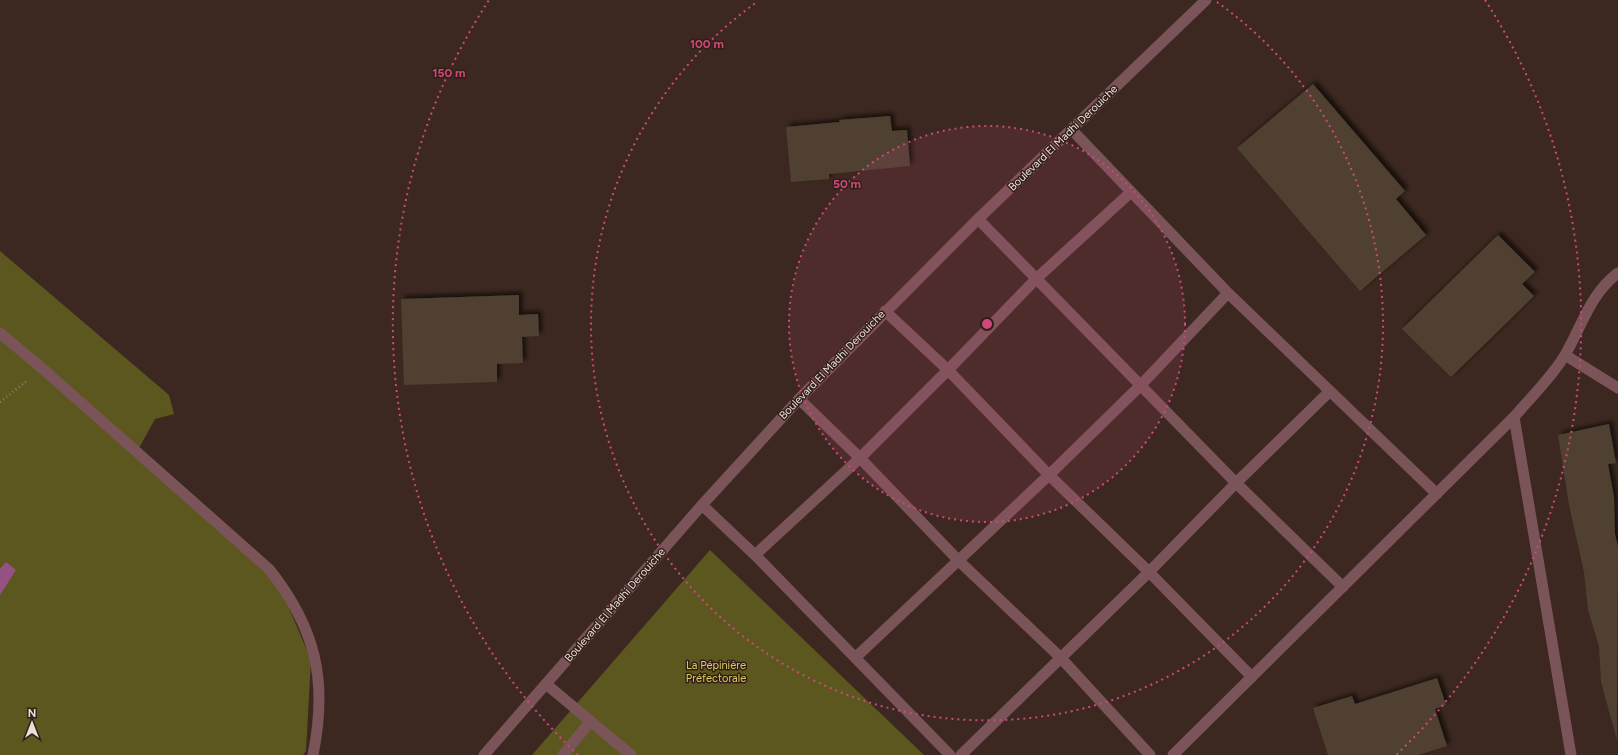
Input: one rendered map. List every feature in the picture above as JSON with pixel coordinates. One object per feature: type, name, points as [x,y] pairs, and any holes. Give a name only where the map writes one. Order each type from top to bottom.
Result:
[{"type":"street","name":"Boulevard El Madhi Derouiche","points":[[484,755],[702,505],[798,399],[978,219],[1206,0]]},
{"type":"street","points":[[1072,130],[1228,293],[1437,494]]},
{"type":"street","points":[[755,556],[860,458],[1037,278],[1131,192]]},
{"type":"street","points":[[978,219],[1236,483],[1343,587]]},
{"type":"street","points":[[1173,755],[1514,417],[1557,367],[1565,355],[1594,297],[1609,280],[1618,273]]},
{"type":"street","points":[[856,657],[959,561],[1140,386],[1228,293]]},
{"type":"street","points":[[885,311],[948,370],[1049,475],[1149,572],[1252,677]]},
{"type":"street","points":[[0,334],[43,369],[269,569],[289,595],[306,628],[317,666],[318,708],[313,755]]},
{"type":"street","points":[[1565,355],[1618,388]]},
{"type":"street","points":[[961,755],[1149,572],[1236,483],[1330,391]]},
{"type":"street","points":[[798,399],[860,458],[959,561],[1060,658],[1150,755]]},
{"type":"street","points":[[1514,417],[1571,755]]},
{"type":"street","points":[[702,505],[856,657],[950,755]]},
{"type":"street","points":[[546,684],[631,755]]},
{"type":"street","points":[[563,755],[590,722]]},
{"type":"path","points":[[0,402],[43,369]]},
{"type":"green space","points":[[0,251],[169,395],[174,414],[155,419],[139,448],[276,577],[311,660],[306,751],[303,755],[0,755]]},
{"type":"green space","name":"La Pépinière Préfectorale","points":[[710,550],[924,755],[532,755]]},
{"type":"shaded area","points":[[6,562],[16,570],[0,595],[0,569]]},
{"type":"building","points":[[1313,84],[1405,191],[1396,199],[1426,235],[1360,291],[1237,148]]},
{"type":"building","points":[[890,116],[892,131],[907,130],[910,166],[829,174],[829,179],[791,182],[786,127],[840,122],[839,120]]},
{"type":"building","points":[[1498,235],[1535,272],[1522,284],[1534,296],[1451,377],[1402,329]]},
{"type":"building","points":[[519,295],[519,315],[538,314],[539,336],[522,337],[523,363],[497,364],[497,382],[404,385],[401,299]]},
{"type":"building","points":[[1609,424],[1616,463],[1608,464],[1614,497],[1615,534],[1618,547],[1617,740],[1601,682],[1599,646],[1588,610],[1584,572],[1569,505],[1558,435]]},
{"type":"building","points":[[1437,678],[1446,705],[1435,709],[1447,746],[1418,755],[1328,755],[1313,708],[1352,696],[1355,704]]}]
